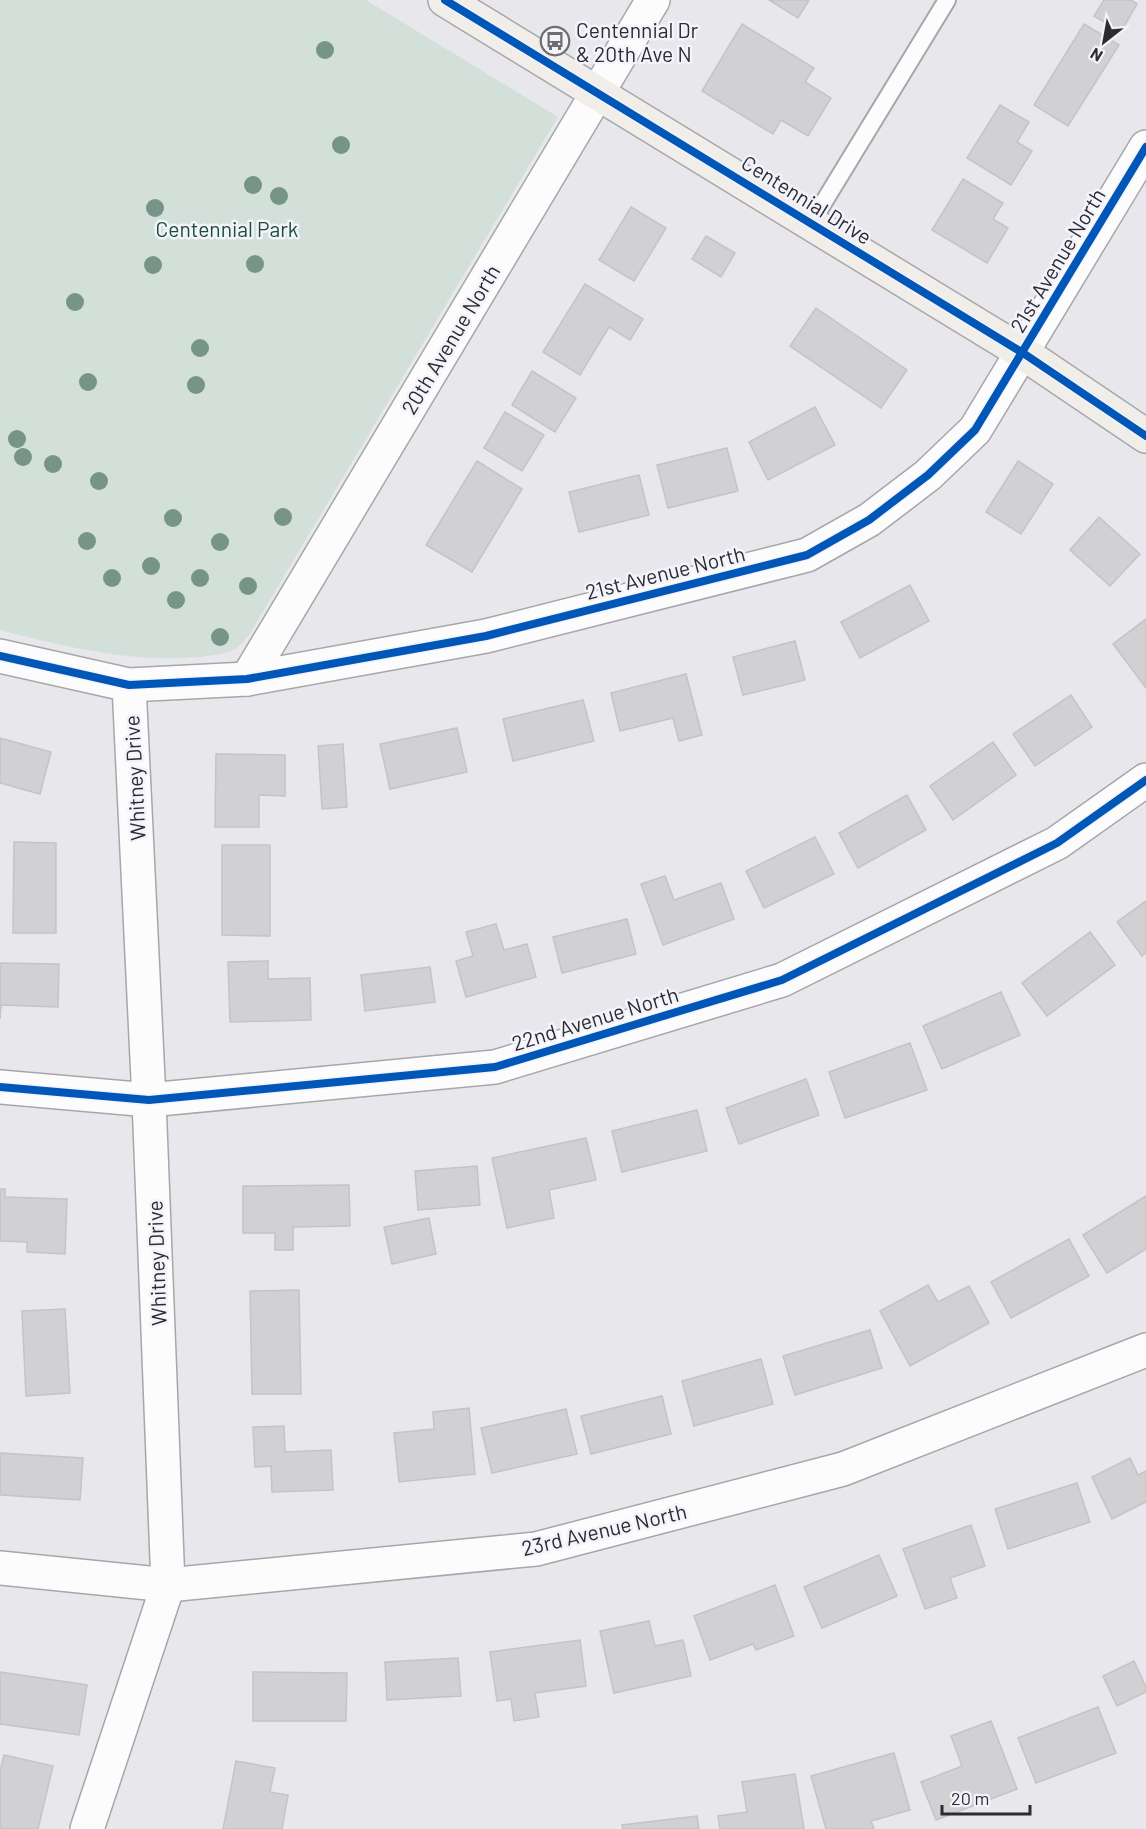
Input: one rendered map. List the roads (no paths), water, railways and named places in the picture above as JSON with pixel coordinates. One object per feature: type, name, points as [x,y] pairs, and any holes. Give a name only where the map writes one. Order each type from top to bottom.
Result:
[{"type":"street","name":"Centennial Drive","points":[[445,0],[1023,353],[1146,436]]},
{"type":"street","name":"20th Avenue North","points":[[247,679],[653,0]]},
{"type":"street","name":"21st Avenue North","points":[[0,656],[129,686],[247,679],[486,636],[807,555],[869,520],[928,475],[975,430],[1146,147]]},
{"type":"street","name":"Whitney Drive","points":[[87,1829],[168,1585],[149,1100],[129,686]]},
{"type":"street","name":"22nd Avenue North","points":[[0,1087],[149,1100],[495,1067],[782,980],[1057,843],[1146,780]]},
{"type":"street","name":"23rd Avenue North","points":[[0,1568],[168,1585],[536,1549],[843,1469],[1146,1350]]},
{"type":"lane","points":[[811,223],[947,0]]},
{"type":"place","name":"Centennial Dr & 20th Ave N","points":[[555,41]]},
{"type":"park label","name":"Centennial Park","points":[[227,228]]}]
